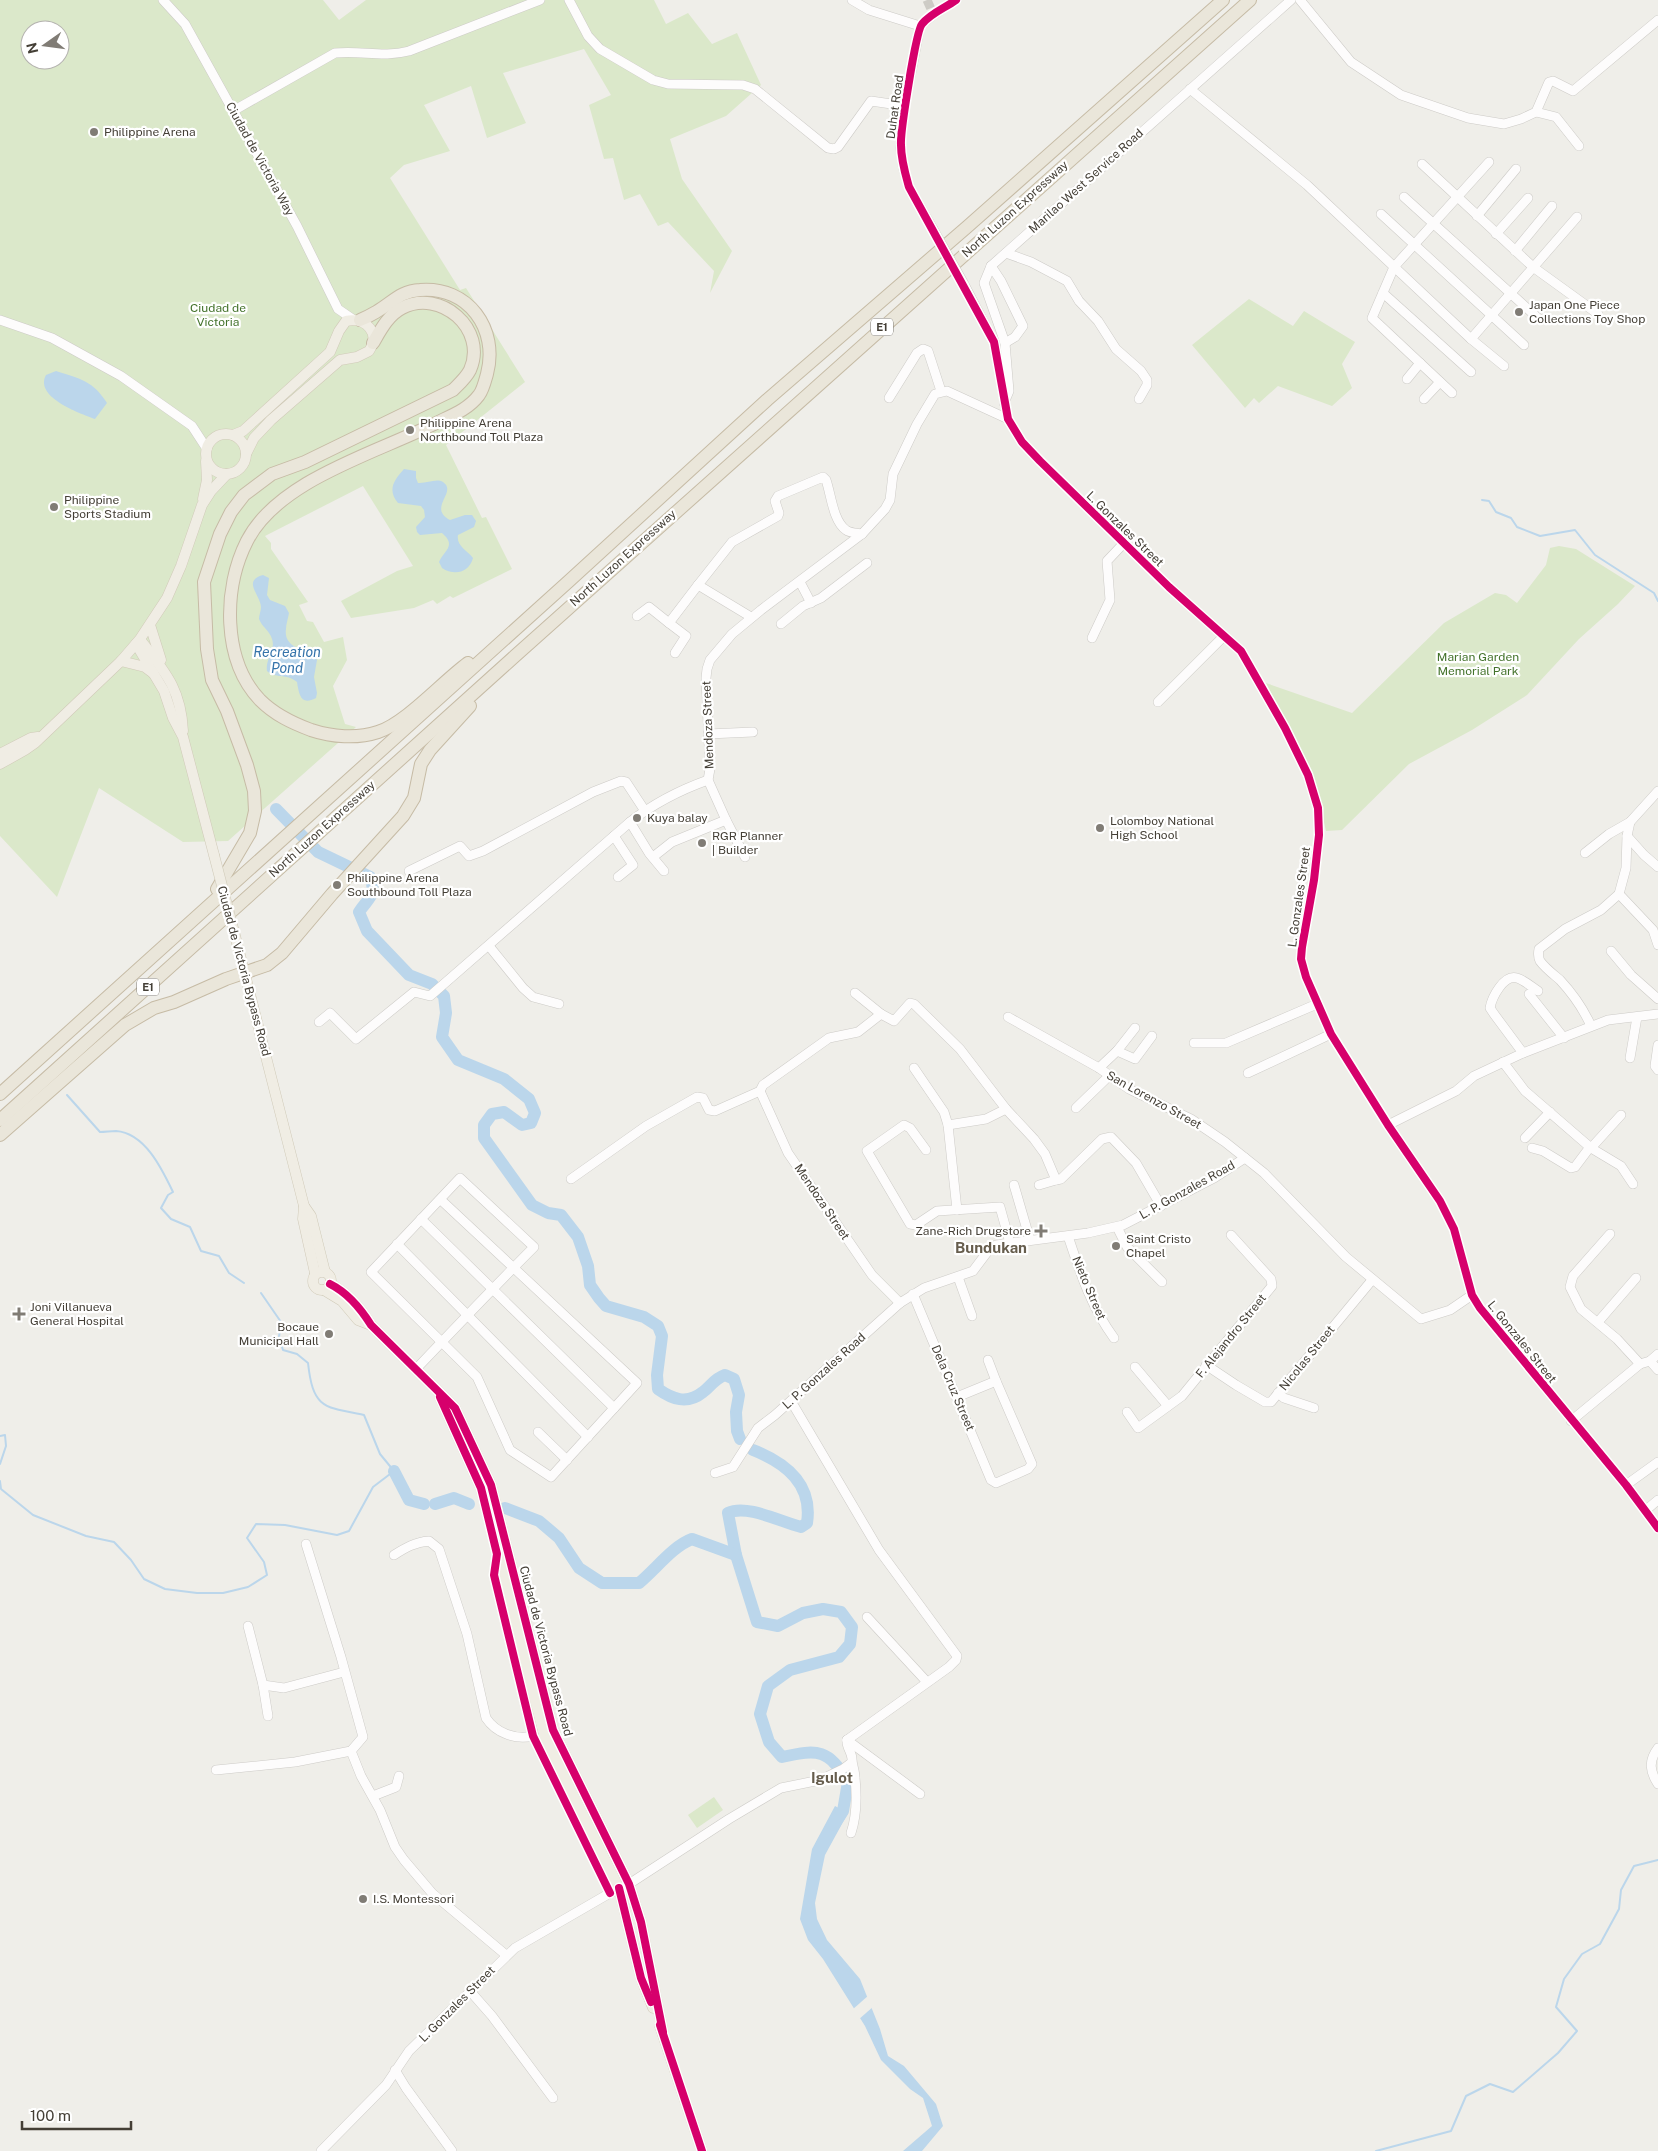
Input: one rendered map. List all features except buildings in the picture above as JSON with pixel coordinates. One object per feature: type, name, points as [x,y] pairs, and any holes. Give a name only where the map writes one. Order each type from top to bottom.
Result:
[{"type":"highway","name":"North Luzon Expressway","points":[[0,1094],[311,815],[767,400],[967,227],[1223,0]]},
{"type":"highway","name":"North Luzon Expressway","points":[[0,1120],[515,656],[1250,0]]},
{"type":"highway","points":[[357,320],[377,312],[394,298],[407,291],[430,289],[459,299],[470,306],[487,332],[491,346],[486,377],[481,394],[467,408],[411,436],[314,479],[287,496],[264,517],[248,539],[242,554],[233,581],[231,600],[231,624],[234,647],[250,687],[260,700],[290,722],[316,732],[357,736],[378,732],[394,725],[453,674],[515,630]]},
{"type":"highway","points":[[205,909],[250,833],[255,811],[254,791],[247,765],[227,710],[212,680],[204,627],[204,582],[210,561],[228,519],[244,495],[272,474],[305,462],[453,390],[469,372],[473,361],[474,348],[472,337],[466,323],[449,311],[425,303],[401,308],[385,323],[373,343]]},
{"type":"highway","points":[[0,1135],[124,1025],[154,1008],[174,1002],[210,985],[267,965],[282,953],[403,816],[414,798],[422,764],[430,750],[515,656]]},
{"type":"main road","points":[[0,764],[25,750],[70,710],[121,660],[150,625],[167,598],[174,582],[202,505],[207,480],[206,454],[209,442],[215,437],[224,434],[233,435],[243,431],[330,352],[346,321],[357,320],[371,329],[373,343],[369,352],[340,360],[271,420],[254,438],[241,467],[227,474],[211,491],[202,505]]},
{"type":"main road","points":[[233,435],[241,441],[246,454]]},
{"type":"main road","points":[[206,454],[214,470],[227,474]]},
{"type":"main road","points":[[150,625],[160,672]]},
{"type":"main road","name":"Ciudad de Victoria Bypass Road","points":[[138,641],[160,672],[173,718],[183,737],[304,1206],[311,1216],[320,1273]]},
{"type":"main road","points":[[121,660],[160,672]]},
{"type":"main road","points":[[0,754],[31,738],[39,736]]},
{"type":"main road","points":[[320,1273],[330,1276],[327,1287],[317,1289],[313,1284],[312,1278],[320,1273]]},
{"type":"main road","name":"Ciudad de Victoria Bypass Road","points":[[327,1287],[358,1320],[371,1325],[438,1392],[486,1486],[553,1730],[619,1888]]},
{"type":"main road","name":"Ciudad de Victoria Bypass Road","points":[[496,1526],[497,1554],[544,1735],[619,1888],[641,1922],[663,2032],[702,2151]]},
{"type":"street","name":"Ciudad de Victoria Way","points":[[163,0],[185,24],[297,226],[338,309],[357,320]]},
{"type":"street","points":[[233,111],[335,53],[394,55],[409,51],[540,0]]},
{"type":"street","points":[[569,0],[588,36],[600,49],[653,80],[668,84],[743,85],[755,89],[828,148],[834,149],[838,147],[871,101],[905,106]]},
{"type":"street","points":[[852,0],[868,10],[920,26],[932,12],[956,0]]},
{"type":"street","name":"Marilao West Service Road","points":[[991,266],[1291,0]]},
{"type":"street","points":[[1300,0],[1351,62],[1401,95],[1468,118],[1504,124],[1536,112],[1556,117],[1579,146]]},
{"type":"street","points":[[1536,112],[1549,82],[1553,81],[1573,91],[1658,20]]},
{"type":"street","name":"Duhat Road","points":[[920,26],[900,144],[903,167],[909,187],[964,284]]},
{"type":"street","points":[[1190,89],[1307,184],[1471,339],[1504,366]]},
{"type":"street","points":[[1452,393],[1372,318],[1394,267],[1490,162]]},
{"type":"street","points":[[1422,164],[1533,268],[1598,314]]},
{"type":"street","points":[[1476,216],[1516,169]]},
{"type":"street","points":[[1404,197],[1539,320]]},
{"type":"street","points":[[1496,234],[1528,198]]},
{"type":"street","points":[[1515,251],[1552,206]]},
{"type":"street","points":[[1381,214],[1524,345]]},
{"type":"street","points":[[1471,339],[1577,217]]},
{"type":"street","points":[[1006,252],[1031,262],[1068,281],[1079,301],[1098,321],[1116,349],[1141,371],[1147,380],[1147,385],[1139,399]]},
{"type":"street","points":[[1003,404],[1010,391],[1005,343],[984,283],[984,278],[991,266],[1001,281],[1023,326],[1016,337],[1005,343]]},
{"type":"street","name":"L. Gonzales Street","points":[[964,284],[994,342],[1003,404],[1008,419],[1022,442],[1124,543],[1241,651],[1285,728],[1308,775],[1316,801],[1318,835],[1316,862],[1301,959],[1317,1004],[1331,1034],[1388,1125],[1440,1201],[1454,1229],[1472,1295],[1480,1308],[1646,1510],[1658,1528]]},
{"type":"street","points":[[1383,293],[1471,372]]},
{"type":"street","points":[[0,320],[52,338],[121,376],[192,426],[206,454]]},
{"type":"street","points":[[889,398],[917,354],[923,349],[928,351],[941,392],[947,391],[1008,419]]},
{"type":"street","points":[[1407,379],[1420,363]]},
{"type":"street","points":[[1424,399],[1440,382]]},
{"type":"street","name":"Mendoza Street","points":[[319,1022],[330,1013],[356,1039],[414,992],[430,996],[645,810],[708,780],[710,768],[706,669],[710,660],[751,618],[862,534],[886,509],[890,500],[893,474],[900,459],[935,394],[941,392]]},
{"type":"street","points":[[669,623],[732,542],[778,516],[780,513],[775,501],[777,497],[821,476],[826,480],[837,519],[842,527],[848,532],[862,534]]},
{"type":"street","points":[[1092,638],[1110,600],[1107,561],[1124,543]]},
{"type":"street","points":[[781,624],[803,606],[821,598],[867,564]]},
{"type":"street","points":[[800,582],[811,603]]},
{"type":"street","points":[[698,585],[751,618]]},
{"type":"street","points":[[637,616],[649,607],[686,636],[676,653]]},
{"type":"street","points":[[1158,702],[1224,636]]},
{"type":"street","points":[[708,734],[753,732]]},
{"type":"street","points":[[708,780],[745,857]]},
{"type":"street","points":[[408,871],[460,846],[469,856],[483,851],[593,792],[621,781],[628,784],[645,810]]},
{"type":"street","points":[[1585,853],[1609,834],[1630,822],[1658,791]]},
{"type":"street","points":[[652,857],[678,839],[726,820]]},
{"type":"street","points":[[630,822],[652,857],[664,871]]},
{"type":"street","points":[[1591,1026],[1583,1008],[1559,979],[1542,963],[1538,958],[1538,953],[1539,949],[1565,929],[1601,910],[1619,894],[1626,868],[1627,836],[1630,822]]},
{"type":"street","points":[[614,836],[632,866],[618,877]]},
{"type":"street","points":[[1627,836],[1658,867]]},
{"type":"street","points":[[1619,894],[1657,935],[1658,944]]},
{"type":"street","points":[[489,946],[523,988],[533,997],[559,1004]]},
{"type":"street","points":[[1611,951],[1631,975],[1658,999]]},
{"type":"street","points":[[1523,1053],[1490,1008],[1500,987],[1510,978],[1517,978],[1534,992],[1564,1038]]},
{"type":"street","points":[[855,993],[881,1014],[894,1021],[907,1004],[914,1004],[960,1049],[1006,1109],[1045,1154],[1056,1180]]},
{"type":"street","points":[[1194,1043],[1226,1043],[1317,1004]]},
{"type":"street","points":[[571,1179],[646,1126],[697,1097],[703,1098],[708,1109],[713,1112],[760,1091],[763,1085],[829,1038],[858,1032],[881,1014]]},
{"type":"street","points":[[1388,1125],[1456,1091],[1474,1076],[1523,1053],[1608,1020],[1658,1014]]},
{"type":"street","name":"San Lorenzo Street","points":[[1008,1017],[1099,1068],[1129,1089],[1191,1119],[1245,1158]]},
{"type":"street","points":[[1630,1058],[1637,1017]]},
{"type":"street","points":[[1099,1068],[1117,1051],[1136,1028]]},
{"type":"street","points":[[1248,1073],[1331,1034]]},
{"type":"street","points":[[1117,1051],[1136,1060],[1152,1036]]},
{"type":"street","points":[[1658,1046],[1655,1066],[1658,1070]]},
{"type":"street","points":[[1503,1062],[1525,1092],[1590,1147],[1621,1166],[1633,1184]]},
{"type":"street","points":[[914,1068],[944,1112],[948,1125],[957,1210]]},
{"type":"street","points":[[1076,1108],[1109,1076]]},
{"type":"street","name":"Mendoza Street","points":[[760,1091],[788,1153],[872,1275],[900,1303]]},
{"type":"street","points":[[948,1125],[986,1119],[1006,1109]]},
{"type":"street","points":[[1525,1138],[1550,1112]]},
{"type":"street","points":[[1532,1148],[1543,1151],[1571,1168],[1575,1167],[1590,1147],[1621,1115]]},
{"type":"street","points":[[926,1150],[910,1128],[904,1125],[870,1148],[868,1153],[910,1224],[916,1225],[937,1212],[1000,1207],[1010,1243]]},
{"type":"street","points":[[1039,1185],[1061,1179],[1102,1139],[1111,1137],[1136,1163],[1161,1206]]},
{"type":"street","name":"L. P. Gonzales Road","points":[[715,1473],[733,1467],[758,1428],[791,1401],[900,1303],[924,1288],[967,1274],[978,1267],[988,1251],[996,1244],[1068,1236],[1117,1227],[1214,1178],[1245,1158],[1264,1173],[1346,1257],[1421,1319],[1450,1310],[1472,1295]]},
{"type":"street","points":[[416,1369],[442,1342],[468,1315],[493,1290],[514,1267],[534,1247],[460,1178],[371,1272],[442,1342],[477,1378],[510,1450],[552,1477],[637,1383],[514,1267],[440,1200]]},
{"type":"street","points":[[1014,1185],[1030,1240]]},
{"type":"street","points":[[421,1219],[614,1408]]},
{"type":"street","points":[[1117,1227],[1127,1247],[1162,1282]]},
{"type":"street","points":[[1610,1234],[1573,1276],[1570,1283],[1572,1292],[1581,1308],[1598,1322],[1640,1364]]},
{"type":"street","name":"F. Alejandro Street","points":[[1127,1412],[1138,1428],[1182,1396],[1273,1284],[1272,1278],[1231,1235]]},
{"type":"street","name":"Nieto Street","points":[[1068,1236],[1098,1317],[1114,1338]]},
{"type":"street","points":[[397,1244],[588,1437]]},
{"type":"street","points":[[958,1277],[972,1316]]},
{"type":"street","points":[[1598,1322],[1636,1278]]},
{"type":"street","name":"Nicolas Street","points":[[1206,1365],[1265,1402],[1271,1402],[1372,1280]]},
{"type":"street","name":"Dela Cruz Street","points":[[913,1294],[993,1482],[998,1483],[1028,1469],[1032,1464],[996,1381]]},
{"type":"street","points":[[1571,1421],[1640,1364],[1650,1361],[1658,1354]]},
{"type":"street","points":[[957,1397],[996,1381],[988,1360]]},
{"type":"street","points":[[1650,1361],[1658,1370]]},
{"type":"street","points":[[1136,1367],[1168,1406]]},
{"type":"street","points":[[1278,1393],[1284,1398],[1314,1408]]},
{"type":"street","points":[[791,1401],[879,1550],[957,1656],[956,1660],[949,1667],[847,1740]]},
{"type":"street","points":[[538,1432],[567,1460]]},
{"type":"street","points":[[1626,1486],[1658,1462]]},
{"type":"street","points":[[1646,1510],[1658,1500]]},
{"type":"street","points":[[394,1555],[407,1546],[423,1542],[429,1542],[439,1550],[467,1634],[486,1718],[492,1726],[501,1732],[524,1738],[533,1736]]},
{"type":"street","points":[[216,1770],[295,1762],[352,1751],[363,1737],[306,1544]]},
{"type":"street","name":"Ciudad de Victoria Bypass Road","points":[[497,1554],[494,1575],[533,1736],[619,1888]]},
{"type":"street","points":[[867,1617],[927,1682]]},
{"type":"street","points":[[248,1626],[263,1685],[268,1716]]},
{"type":"street","points":[[263,1685],[284,1688],[344,1672]]},
{"type":"street","points":[[847,1740],[846,1743],[852,1758],[851,1763],[855,1775],[856,1790],[856,1818],[851,1834]]},
{"type":"street","points":[[847,1740],[920,1794]]},
{"type":"street","points":[[1658,1748],[1653,1754],[1650,1766],[1658,1784]]},
{"type":"street","points":[[352,1751],[361,1776],[380,1810],[395,1847],[404,1860],[432,1893],[506,1955]]},
{"type":"street","name":"L. Gonzales Street","points":[[321,2151],[386,2085],[409,2051],[506,1955],[781,1788],[820,1780],[851,1763]]},
{"type":"street","points":[[372,1796],[396,1787],[399,1776]]},
{"type":"street","points":[[470,1991],[492,2016],[553,2098]]},
{"type":"street","points":[[395,2070],[452,2151]]},
{"type":"green space","name":"Ciudad de Victoria","points":[[0,0],[323,0],[339,20],[366,0],[654,0],[666,24],[688,13],[712,44],[737,33],[761,85],[726,116],[670,139],[682,179],[732,251],[710,293],[714,271],[668,222],[658,226],[640,194],[624,200],[613,158],[604,159],[589,105],[611,95],[584,49],[503,73],[526,123],[487,138],[471,86],[424,105],[450,151],[404,165],[390,178],[460,290],[466,288],[525,382],[446,445],[482,518],[486,517],[512,569],[453,598],[450,596],[437,604],[433,600],[414,608],[351,618],[341,601],[397,571],[413,566],[363,486],[265,536],[271,543],[271,549],[308,602],[299,605],[307,621],[313,622],[324,642],[343,637],[347,660],[333,686],[345,724],[356,727],[228,841],[183,842],[99,788],[57,897],[0,836]]},
{"type":"green space","points":[[1249,299],[1293,326],[1304,311],[1355,342],[1342,364],[1352,388],[1332,406],[1278,386],[1259,403],[1254,398],[1245,408],[1192,345]]},
{"type":"green space","name":"Marian Garden Memorial Park","points":[[1559,546],[1576,549],[1635,586],[1579,639],[1527,695],[1472,730],[1409,764],[1342,830],[1326,831],[1313,775],[1266,683],[1352,713],[1444,623],[1495,593],[1506,595],[1517,603],[1546,565],[1550,548]]},
{"type":"green space","points":[[714,1797],[723,1810],[697,1828],[688,1815]]},
{"type":"water","points":[[56,371],[86,382],[102,396],[107,403],[95,419],[60,403],[46,390],[44,383],[46,375]]},
{"type":"water","points":[[404,469],[416,471],[418,483],[440,481],[447,486],[441,510],[450,520],[465,515],[472,515],[476,521],[474,527],[458,535],[460,545],[473,558],[465,570],[451,572],[442,568],[439,562],[448,548],[449,541],[442,533],[420,535],[416,527],[425,517],[424,510],[421,506],[398,503],[392,489],[397,477]]},
{"type":"water","name":"Recreation Pond","points":[[263,575],[269,578],[267,595],[270,600],[285,606],[289,613],[286,629],[288,641],[317,660],[314,677],[316,698],[304,700],[297,682],[267,671],[273,643],[270,634],[259,619],[261,607],[253,584],[257,578]]},
{"type":"water","points":[[835,1806],[848,1813],[825,1855],[815,1903],[817,1919],[827,1940],[860,1979],[880,2029],[888,2056],[904,2066],[936,2104],[943,2126],[922,2151],[903,2151],[932,2126],[923,2098],[910,2089],[881,2060],[865,2026],[823,1959],[808,1940],[800,1919],[812,1849]]},
{"type":"pier","points":[[869,1995],[874,2006],[858,2020],[852,2010]]},
{"type":"waterway","points":[[1482,500],[1489,501],[1496,512],[1511,518],[1517,527],[1540,536],[1575,530],[1595,555],[1654,593],[1658,601]]},
{"type":"waterway","points":[[276,809],[318,852],[370,877],[373,888],[371,896],[359,912],[367,931],[409,975],[432,984],[444,996],[446,1013],[442,1037],[458,1060],[504,1079],[529,1099],[535,1113],[531,1123],[522,1125],[504,1112],[492,1114],[484,1125],[484,1138],[532,1205],[548,1213],[561,1215],[578,1237],[588,1266],[590,1285],[606,1306],[644,1317],[658,1326],[662,1336],[657,1375],[658,1389],[674,1398],[685,1399],[697,1396],[718,1378],[725,1375],[734,1379],[739,1395],[736,1412],[737,1431],[740,1439]]},
{"type":"waterway","points":[[67,1095],[100,1132],[116,1131],[126,1133],[144,1145],[158,1163],[173,1192],[168,1195],[161,1208],[171,1219],[190,1227],[201,1251],[219,1256],[229,1273],[244,1283]]},
{"type":"waterway","points":[[0,1481],[1,1489],[33,1515],[86,1536],[114,1542],[131,1560],[144,1579],[165,1589],[197,1593],[223,1593],[248,1587],[267,1575],[264,1562],[247,1538],[256,1524],[285,1525],[337,1535],[349,1531],[373,1487],[394,1471],[380,1454],[364,1415],[330,1407],[322,1403],[317,1397],[310,1378],[308,1363],[297,1354],[283,1350],[279,1337],[281,1322],[261,1293]]},
{"type":"waterway","points":[[0,1436],[5,1435],[6,1446],[0,1464]]},
{"type":"waterway","points":[[753,1450],[776,1461],[795,1477],[806,1497],[808,1509],[807,1523],[801,1527],[754,1512],[736,1511],[728,1513],[736,1555],[757,1622],[778,1626],[803,1613],[823,1609],[841,1612],[852,1627],[850,1644],[839,1657],[790,1670],[768,1686],[760,1714],[769,1742],[782,1757],[805,1753],[821,1754],[828,1757],[841,1771],[848,1782],[843,1811],[834,1825]]},
{"type":"waterway","points":[[394,1471],[409,1500],[424,1504]]},
{"type":"waterway","points":[[435,1504],[454,1498],[469,1504]]},
{"type":"waterway","points":[[505,1508],[539,1521],[559,1538],[579,1568],[602,1583],[639,1583],[671,1552],[692,1539],[736,1555]]},
{"type":"waterway","points":[[1376,2151],[1451,2131],[1466,2096],[1490,2084],[1513,2092],[1558,2053],[1577,2031],[1556,2007],[1564,1979],[1582,1954],[1600,1944],[1619,1909],[1621,1890],[1634,1866],[1658,1860]]},
{"type":"tunnel","points":[[927,0],[931,9]]},
{"type":"cycle path","points":[[956,0],[930,17],[922,24],[919,31],[912,62],[901,136],[902,156],[909,187],[994,342],[1008,419],[1022,442],[1040,461],[1169,587],[1241,651],[1285,728],[1308,775],[1318,808],[1319,835],[1314,880],[1301,959],[1306,977],[1331,1034],[1388,1125],[1440,1201],[1454,1229],[1472,1295],[1480,1308],[1626,1485],[1658,1528]]},
{"type":"cycle path","points":[[330,1284],[354,1302],[371,1325],[455,1408],[491,1485],[553,1730],[629,1884],[641,1922],[663,2032]]},
{"type":"cycle path","points":[[440,1397],[481,1488],[497,1554],[494,1575],[533,1736],[610,1893]]},
{"type":"cycle path","points":[[619,1888],[641,1978],[651,2002]]},
{"type":"cycle path","points":[[660,2025],[702,2151]]},
{"type":"place","name":"Philippine Arena","points":[[94,132]]},
{"type":"place","name":"Japan One Piece Collections Toy Shop","points":[[1519,312]]},
{"type":"place","name":"Philippine Arena Northbound Toll Plaza","points":[[410,430]]},
{"type":"place","name":"Philippine Sports Stadium","points":[[54,507]]},
{"type":"place","name":"Kuya balay","points":[[637,818]]},
{"type":"place","name":"Lolomboy National High School","points":[[1100,828]]},
{"type":"place","name":"RGR Planner | Builder","points":[[702,843]]},
{"type":"place","name":"Philippine Arena Southbound Toll Plaza","points":[[337,885]]},
{"type":"place","name":"Zane-Rich Drugstore","points":[[1041,1231]]},
{"type":"place","name":"Saint Cristo Chapel","points":[[1116,1246]]},
{"type":"place","name":"Joni Villanueva General Hospital","points":[[19,1314]]},
{"type":"place","name":"Bocaue Municipal Hall","points":[[329,1334]]},
{"type":"place","name":"I.S. Montessori","points":[[363,1899]]},
{"type":"district","name":"Bundukan","points":[[991,1248]]},
{"type":"district","name":"Igulot","points":[[832,1778]]}]
